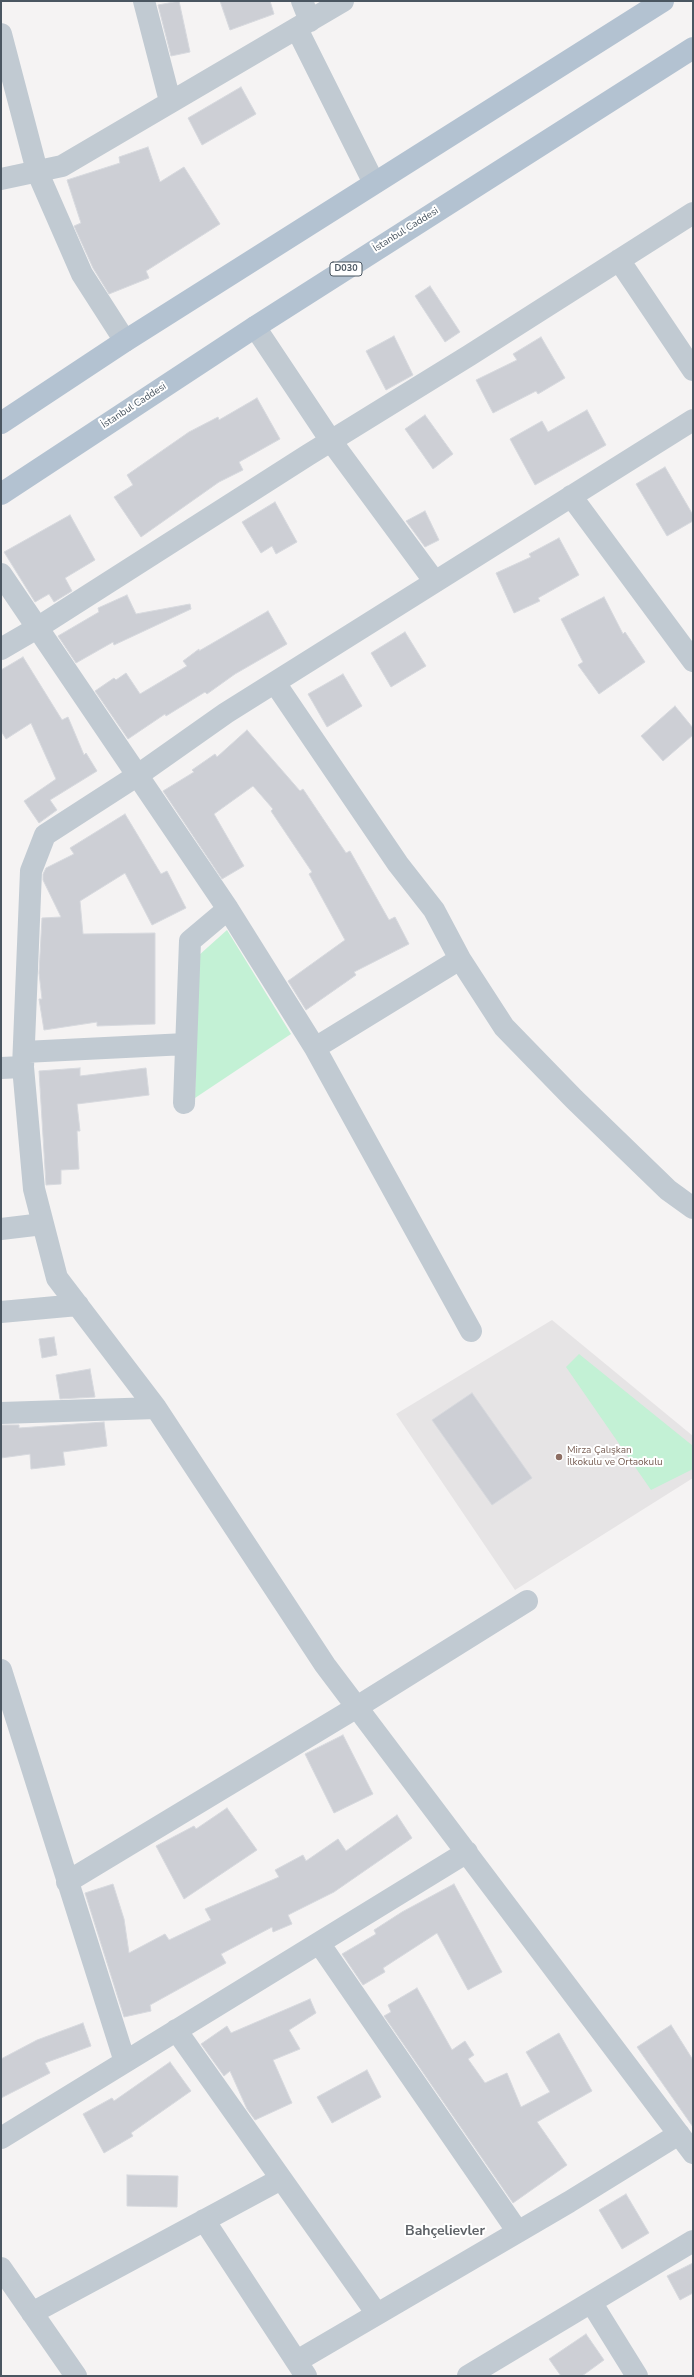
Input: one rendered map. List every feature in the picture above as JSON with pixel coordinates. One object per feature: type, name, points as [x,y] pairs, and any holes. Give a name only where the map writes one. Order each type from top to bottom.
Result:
[{"type":"main road","points":[[1,423],[125,341],[663,1]]},
{"type":"main road","name":"İstanbul Caddesi","points":[[1,494],[255,327],[693,48]]},
{"type":"street","points":[[144,1],[170,101]]},
{"type":"street","points":[[1,179],[62,166],[170,101],[303,17],[343,1]]},
{"type":"street","points":[[303,17],[374,183]]},
{"type":"street","points":[[2,42],[37,171],[82,274],[125,341]]},
{"type":"street","points":[[1,649],[37,628],[693,213]]},
{"type":"street","points":[[620,260],[693,370]]},
{"type":"street","points":[[255,327],[331,441],[435,582]]},
{"type":"street","points":[[693,420],[226,713],[138,775],[45,835],[31,871],[23,1059],[34,1189],[57,1278],[156,1408],[325,1665],[693,2153]]},
{"type":"street","points":[[571,496],[693,661]]},
{"type":"street","points":[[1,574],[228,909],[315,1048],[471,1331]]},
{"type":"street","points":[[275,682],[398,864],[434,910],[460,959],[504,1027],[668,1190],[693,1208]]},
{"type":"street","points":[[184,1103],[190,941],[228,909]]},
{"type":"street","points":[[315,1048],[460,959]]},
{"type":"street","points":[[1,1068],[23,1059],[186,1044]]},
{"type":"street","points":[[1,1229],[43,1224]]},
{"type":"street","points":[[1,1312],[78,1305]]},
{"type":"street","points":[[1,1413],[156,1408]]},
{"type":"street","points":[[66,1882],[357,1707],[527,1601]]},
{"type":"street","points":[[1,1670],[8,1713],[66,1882],[125,2062]]},
{"type":"street","points":[[1,2138],[467,1852]]},
{"type":"street","points":[[319,1943],[518,2232]]},
{"type":"street","points":[[176,2030],[377,2314]]},
{"type":"street","points":[[204,2220],[301,2368],[377,2314],[518,2232],[679,2134]]},
{"type":"street","points":[[32,2313],[281,2179]]},
{"type":"street","points":[[468,2376],[693,2241]]},
{"type":"street","points":[[1,2268],[76,2376]]},
{"type":"street","points":[[591,2302],[636,2376]]},
{"type":"shaded area","name":"Mirza Çalışkan İlkokulu ve Ortaokulu","points":[[552,1320],[693,1436],[693,1478],[515,1590],[396,1414]]},
{"type":"green space","points":[[227,930],[291,1034],[195,1098],[198,956]]},
{"type":"green space","points":[[579,1354],[693,1446],[693,1469],[651,1490],[566,1367]]},
{"type":"building","points":[[179,1],[190,52],[171,56],[158,5]]},
{"type":"building","points":[[220,1],[270,1],[274,14],[230,30]]},
{"type":"building","points":[[241,87],[256,114],[202,145],[188,118]]},
{"type":"building","points":[[148,147],[160,182],[184,167],[220,224],[146,271],[149,278],[109,294],[93,268],[74,226],[81,223],[67,180],[120,163],[119,157]]},
{"type":"building","points":[[430,286],[460,332],[445,342],[415,296]]},
{"type":"building","points":[[394,336],[413,375],[386,390],[366,351]]},
{"type":"building","points":[[541,337],[565,378],[538,394],[536,391],[493,413],[476,380],[517,360],[513,354]]},
{"type":"building","points":[[257,398],[280,439],[239,462],[243,470],[219,482],[141,537],[114,497],[133,485],[127,475],[189,432],[218,417],[219,420]]},
{"type":"building","points":[[587,410],[606,445],[535,485],[510,439],[542,421],[548,432]]},
{"type":"building","points":[[425,415],[453,454],[433,469],[405,429]]},
{"type":"building","points":[[665,467],[693,515],[693,521],[667,536],[636,484]]},
{"type":"building","points":[[275,502],[297,542],[276,554],[272,546],[261,553],[242,522]]},
{"type":"building","points":[[425,511],[439,540],[425,547],[406,521]]},
{"type":"building","points":[[70,515],[95,560],[65,578],[72,591],[54,602],[49,594],[35,602],[4,552]]},
{"type":"building","points":[[559,538],[579,575],[538,598],[540,601],[514,613],[496,573],[531,557],[529,554]]},
{"type":"building","points":[[127,595],[136,614],[190,604],[191,609],[114,645],[113,642],[76,663],[58,636],[99,612],[98,608]]},
{"type":"building","points":[[604,597],[623,634],[625,632],[645,662],[599,694],[578,665],[583,662],[561,619]]},
{"type":"building","points":[[268,611],[287,644],[235,674],[207,694],[205,692],[166,716],[165,714],[128,739],[95,691],[114,678],[116,680],[126,673],[140,694],[187,666],[183,661],[199,649],[199,651]]},
{"type":"building","points":[[405,632],[426,666],[391,687],[371,653]]},
{"type":"building","points":[[23,657],[62,720],[68,717],[84,755],[86,753],[97,771],[50,800],[57,810],[39,823],[24,801],[56,779],[31,723],[6,739],[1,731],[1,670]]},
{"type":"building","points":[[343,674],[362,706],[327,727],[308,694]]},
{"type":"building","points":[[675,706],[693,728],[693,735],[663,761],[641,736]]},
{"type":"building","points":[[247,730],[300,791],[303,789],[346,853],[350,851],[389,920],[395,917],[409,944],[354,972],[356,975],[306,1010],[288,981],[345,940],[309,874],[312,872],[271,811],[273,809],[253,786],[214,814],[244,866],[222,879],[163,791],[194,772],[192,770],[215,754],[217,757]]},
{"type":"building","points":[[125,814],[161,874],[167,871],[186,908],[152,925],[125,873],[80,901],[83,934],[155,933],[155,1024],[97,1026],[97,1022],[44,1030],[39,999],[42,999],[39,973],[42,918],[61,917],[43,880],[43,874],[46,868],[74,854],[70,848]]},
{"type":"building","points":[[80,1068],[80,1076],[146,1068],[149,1095],[77,1104],[80,1131],[77,1131],[79,1169],[61,1170],[61,1184],[46,1185],[39,1071]]},
{"type":"building","points":[[54,1337],[57,1355],[42,1358],[39,1339]]},
{"type":"building","points":[[90,1369],[95,1397],[60,1399],[56,1375]]},
{"type":"building","points":[[472,1393],[532,1478],[492,1505],[432,1420]]},
{"type":"building","points":[[104,1422],[107,1446],[63,1452],[65,1465],[31,1469],[30,1454],[1,1458],[1,1425],[19,1425],[19,1428]]},
{"type":"building","points":[[343,1735],[373,1794],[334,1813],[305,1754]]},
{"type":"building","points":[[227,1808],[257,1850],[184,1899],[156,1846],[194,1826],[196,1829]]},
{"type":"building","points":[[397,1815],[412,1838],[334,1892],[288,1915],[292,1924],[273,1932],[272,1927],[221,1954],[226,1963],[150,2005],[151,2011],[124,2017],[85,1893],[113,1884],[124,1919],[129,1953],[165,1934],[169,1940],[211,1920],[205,1909],[279,1877],[275,1870],[303,1855],[306,1861],[338,1839],[346,1851]]},
{"type":"building","points":[[454,1884],[502,1972],[468,1990],[437,1933],[383,1968],[385,1972],[363,1985],[342,1954],[376,1934],[374,1930],[402,1912]]},
{"type":"building","points":[[417,1988],[452,2050],[465,2041],[474,2055],[468,2059],[485,2083],[507,2073],[521,2107],[550,2092],[526,2052],[559,2033],[592,2091],[537,2122],[567,2165],[513,2203],[384,2016],[391,2012],[388,2005]]},
{"type":"building","points":[[310,1999],[316,2013],[289,2030],[300,2049],[273,2060],[292,2103],[255,2120],[247,2109],[230,2071],[224,2076],[201,2044],[227,2026],[231,2033]]},
{"type":"building","points":[[83,2023],[91,2046],[45,2063],[50,2073],[1,2098],[1,2059],[37,2040]]},
{"type":"building","points":[[671,2025],[693,2060],[693,2127],[637,2047]]},
{"type":"building","points":[[170,2062],[191,2091],[131,2133],[133,2136],[104,2153],[83,2114],[112,2098],[114,2101]]},
{"type":"building","points":[[367,2070],[381,2097],[332,2123],[317,2097]]},
{"type":"building","points":[[127,2175],[178,2176],[177,2207],[127,2206]]},
{"type":"building","points":[[626,2194],[649,2233],[622,2249],[599,2210]]},
{"type":"building","points":[[693,2263],[693,2293],[680,2300],[667,2276]]},
{"type":"building","points":[[586,2334],[604,2360],[582,2376],[561,2376],[549,2359]]},
{"type":"place","name":"Mirza Çalışkan İlkokulu ve Ortaokulu","points":[[559,1457]]},
{"type":"district","name":"Bahçelievler","points":[[445,2232]]}]
